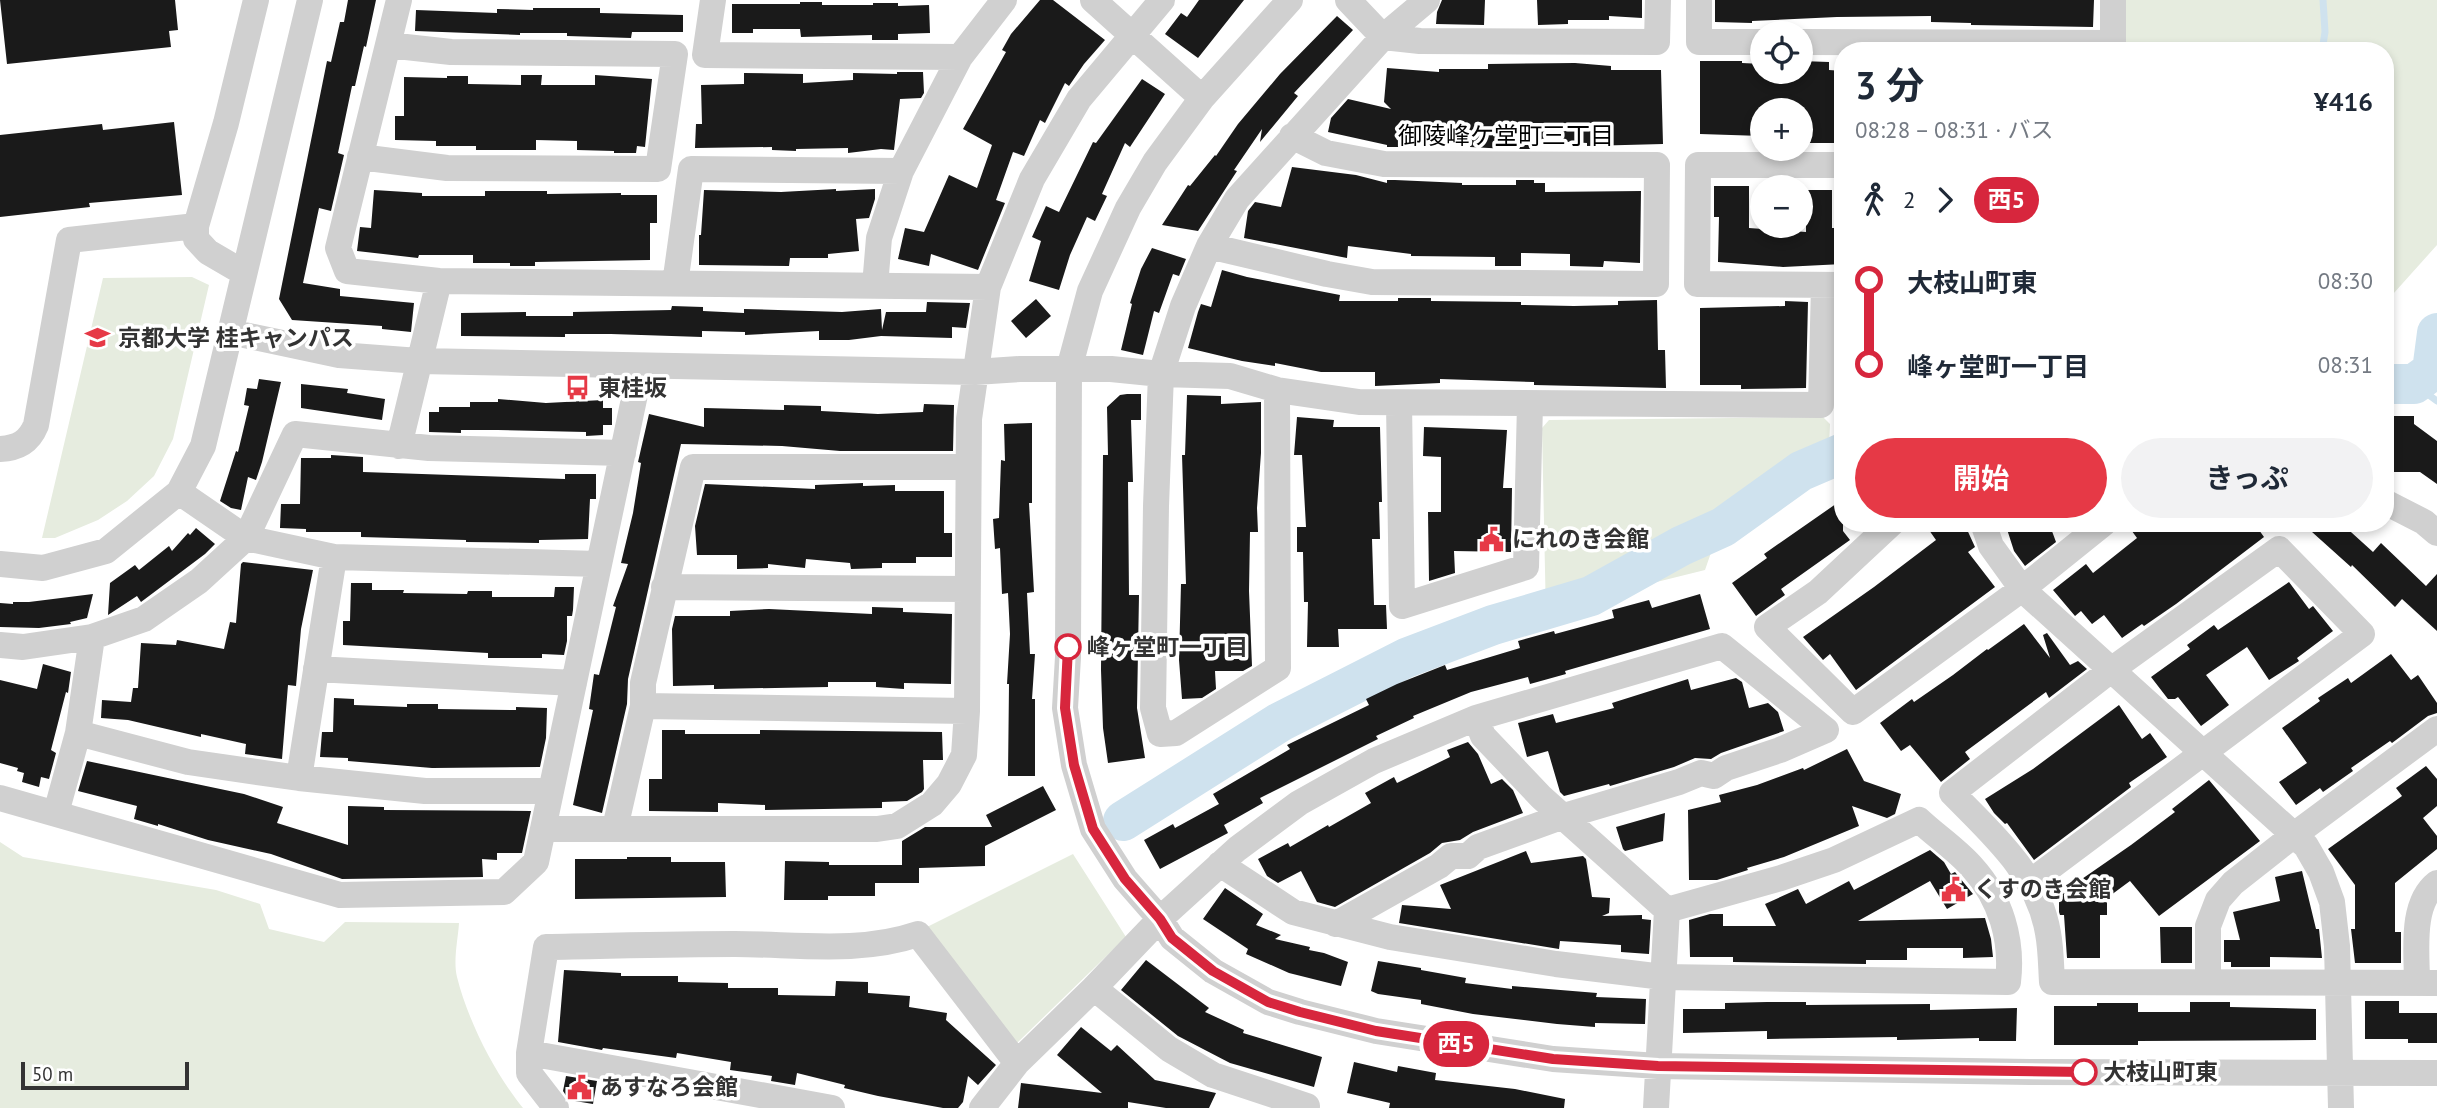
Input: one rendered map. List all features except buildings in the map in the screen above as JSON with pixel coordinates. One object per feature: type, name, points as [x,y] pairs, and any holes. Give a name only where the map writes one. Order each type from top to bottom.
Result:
[{"type":"street","points":[[244,273],[208,252],[196,239],[196,226],[226,123],[256,0]]},
{"type":"street","points":[[0,564],[43,568],[106,551],[179,492],[203,446],[310,0]]},
{"type":"street","points":[[399,0],[338,248],[348,271],[439,281],[988,287]]},
{"type":"street","points":[[713,0],[705,55],[960,57]]},
{"type":"street","points":[[875,286],[879,237],[901,171],[960,57],[1004,0]]},
{"type":"street","points":[[1093,0],[1202,98]]},
{"type":"street","points":[[543,829],[877,829],[897,826],[932,804],[949,784],[964,755],[967,711],[969,419],[988,287],[1032,179],[1079,99],[1162,0]]},
{"type":"street","points":[[1290,0],[1202,98],[1155,162],[1128,208],[1090,291],[1069,369],[1069,632],[1065,708],[1074,765],[1093,829],[1125,879],[1160,919],[1172,938],[1213,971],[1268,1002],[1376,1031],[1553,1059],[1658,1066],[2437,1073]]},
{"type":"street","points":[[1348,0],[1383,37],[1420,41],[1657,42],[1658,0]]},
{"type":"street","points":[[1277,390],[1278,668],[1176,733],[1160,734],[1153,708],[1161,374],[1183,306],[1209,246],[1237,199],[1383,37],[1427,0]]},
{"type":"street","points":[[1699,0],[1699,42],[1750,42]]},
{"type":"street","points":[[2113,0],[2113,42]]},
{"type":"street","points":[[1813,42],[1834,43]]},
{"type":"street","points":[[360,157],[447,167],[658,169],[675,54],[451,52],[388,46]]},
{"type":"street","points":[[1209,246],[1372,282],[1656,284],[1657,164],[1384,164],[1326,153],[1293,136]]},
{"type":"street","points":[[230,332],[339,355],[419,361],[975,372],[1111,369],[1230,376],[1277,390],[1339,401],[1821,405],[1833,285],[1696,284],[1698,164],[1834,165]]},
{"type":"street","points":[[675,284],[691,169],[901,171]]},
{"type":"street","points":[[0,449],[13,448],[30,439],[36,425],[69,240],[196,226]]},
{"type":"street","points":[[399,446],[439,281]]},
{"type":"street","points":[[0,799],[340,895],[504,892],[536,862],[641,366]]},
{"type":"street","points":[[1399,403],[1402,606],[1526,566],[1530,404]]},
{"type":"street","points":[[0,645],[23,647],[92,637],[144,619],[199,581],[246,538],[295,434],[399,446],[622,453]]},
{"type":"street","points":[[615,828],[643,706],[643,683],[693,467],[967,467]]},
{"type":"street","points":[[179,492],[246,538],[334,557],[599,564]]},
{"type":"street","points":[[2394,507],[2424,522],[2437,533]]},
{"type":"street","points":[[1882,532],[1818,592],[1767,627],[1853,712],[2022,589],[2093,532]]},
{"type":"street","points":[[1986,532],[1991,546],[2022,589],[2306,846],[2321,873],[2332,902],[2337,946],[2341,1108]]},
{"type":"street","points":[[2029,883],[2362,634],[2278,549],[2111,670],[1952,793],[1996,835],[2013,855],[2029,883],[2048,932],[2052,982],[2427,983],[2417,933],[2420,909],[2429,889],[2437,883]]},
{"type":"street","points":[[299,778],[334,557]]},
{"type":"street","points":[[664,587],[967,589]]},
{"type":"street","points":[[55,813],[78,733],[92,637]]},
{"type":"street","points":[[982,1108],[1017,1063],[1160,919],[1220,864],[1309,797],[1374,761],[1476,718],[1722,646],[1826,730],[1780,750],[1726,768],[1714,776],[1701,773],[1561,817],[1478,847],[1468,856],[1451,856],[1439,866],[1336,924]]},
{"type":"street","points":[[316,669],[574,683]]},
{"type":"street","points":[[643,706],[967,711]]},
{"type":"street","points":[[1476,718],[1483,736],[1561,817],[1667,910]]},
{"type":"street","points":[[2208,982],[2208,926],[2218,900],[2234,883],[2294,835],[2437,729]]},
{"type":"street","points":[[78,733],[188,762],[299,778],[425,791],[551,791]]},
{"type":"street","points":[[1220,864],[1293,912],[1390,937],[1473,951],[1663,977],[2008,982],[2011,960],[2004,922],[1985,885],[1972,867],[1919,820],[1834,860],[1667,910]]},
{"type":"street","points":[[1656,1108],[1667,910]]},
{"type":"street","points":[[556,1108],[529,1073],[529,1053],[546,947],[734,944],[851,946],[905,938],[918,933],[1017,1063]]},
{"type":"street","points":[[1094,988],[1169,1049],[1213,1075],[1307,1106],[1306,1108]]},
{"type":"street","points":[[529,1053],[832,1108]]},
{"type":"shaded area","points":[[2124,0],[2437,0],[2437,245],[2394,293],[2394,42],[2124,42]]},
{"type":"shaded area","points":[[192,277],[209,285],[173,439],[154,476],[127,501],[98,520],[55,538],[42,538],[103,278]]},
{"type":"shaded area","points":[[1823,417],[1830,424],[1828,465],[1715,541],[1705,570],[1564,605],[1546,617],[1542,428],[1549,420]]},
{"type":"shaded area","points":[[0,842],[23,857],[216,890],[260,904],[269,929],[324,942],[345,922],[459,923],[455,964],[462,994],[475,1029],[493,1063],[523,1108],[0,1108]]},
{"type":"shaded area","points":[[1073,854],[1126,937],[1017,1043],[925,928]]},
{"type":"waterway","points":[[2323,0],[2323,42]]},
{"type":"waterway","points":[[2394,384],[2414,384],[2432,371],[2437,333]]},
{"type":"waterway","points":[[2414,384],[2437,401]]},
{"type":"waterway","points":[[1123,821],[1280,722],[1406,658],[1493,625],[1591,596],[1681,546],[1723,527],[1801,471],[1834,457]]},
{"type":"bus line","name":"西5","points":[[1068,647],[1065,708],[1074,765],[1093,829],[1125,879],[1160,919],[1172,938],[1213,971],[1268,1002],[1376,1031],[1553,1059],[1658,1066],[2084,1072]]},
{"type":"place","name":"京都大学 桂キャンパス","points":[[98,338]]},
{"type":"place","name":"東桂坂","points":[[578,388]]},
{"type":"place","name":"にれのき会館","points":[[1492,539]]},
{"type":"place","name":"峰ヶ堂町一丁目","points":[[1068,647]]},
{"type":"place","name":"くすのき会館","points":[[1954,889]]},
{"type":"place","name":"大枝山町東","points":[[2084,1072]]},
{"type":"place","name":"あすなろ会館","points":[[580,1087]]},
{"type":"district","name":"御陵峰ケ堂町三丁目","points":[[1506,136]]}]
